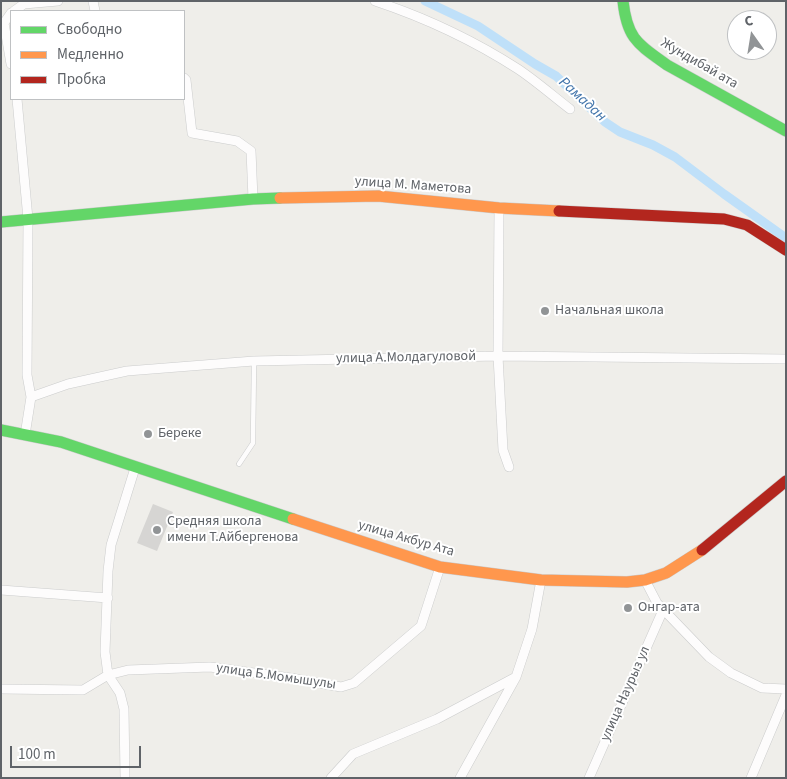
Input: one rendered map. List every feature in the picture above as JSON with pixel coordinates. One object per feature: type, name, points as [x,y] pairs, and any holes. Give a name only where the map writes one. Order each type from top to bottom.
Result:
[{"type":"street","points":[[15,10],[24,4],[58,1]]},
{"type":"street","points":[[375,1],[440,25],[486,49],[520,70],[570,109]]},
{"type":"street","name":"Жундибай ата","points":[[623,1],[625,19],[631,35],[649,52],[667,65],[786,131]]},
{"type":"street","points":[[10,15],[4,24],[10,58]]},
{"type":"street","points":[[185,79],[192,133],[237,141],[251,151],[253,199]]},
{"type":"street","points":[[17,100],[28,219],[27,375],[31,397],[25,435]]},
{"type":"street","name":"улица М. Маметова","points":[[1,222],[253,199],[378,196],[499,208],[724,220],[747,225],[786,250]]},
{"type":"street","points":[[499,208],[498,356],[503,450],[508,467]]},
{"type":"street","name":"улица А.Молдагуловой","points":[[31,397],[68,384],[126,371],[254,361],[498,356],[786,359]]},
{"type":"street","name":"улица Акбур Ата","points":[[1,430],[61,442],[440,568],[541,580],[627,582],[645,580],[666,573],[697,554],[786,481]]},
{"type":"street","points":[[125,778],[124,709],[120,693],[108,675],[105,652],[111,545],[135,468]]},
{"type":"street","name":"улица Б.Момышулы","points":[[1,689],[83,690],[108,675],[128,670],[210,667],[341,687],[354,683],[421,626],[440,568]]},
{"type":"street","points":[[460,778],[516,677],[532,629],[541,580]]},
{"type":"street","points":[[645,580],[657,603],[709,657],[731,673],[762,688],[786,689]]},
{"type":"street","points":[[1,590],[108,598]]},
{"type":"street","name":"улица Наурыз ул","points":[[589,778],[663,610]]},
{"type":"street","points":[[331,778],[354,754],[437,719],[516,677]]},
{"type":"street","points":[[751,778],[786,695]]},
{"type":"lane","points":[[239,464],[253,443],[254,361]]},
{"type":"building","points":[[153,504],[173,512],[157,551],[137,543]]},
{"type":"waterway","name":"Рамадан","points":[[425,1],[478,26],[556,76],[605,122],[620,132],[653,145],[675,157],[786,238]]},
{"type":"traffic: fast","points":[[623,1],[627,24],[641,46],[667,65],[786,131]]},
{"type":"traffic: fast","points":[[1,222],[280,198]]},
{"type":"traffic: fast","points":[[1,430],[61,442],[293,519]]},
{"type":"traffic: slow","points":[[280,198],[378,196],[499,208],[559,211]]},
{"type":"traffic: slow","points":[[293,519],[440,567],[541,580],[627,582],[645,580],[666,573],[702,550]]},
{"type":"traffic: jam","points":[[559,211],[724,219],[747,225],[786,250]]},
{"type":"traffic: jam","points":[[702,550],[786,481]]},
{"type":"place","name":"Начальная школа","points":[[545,311]]},
{"type":"place","name":"Береке","points":[[148,434]]},
{"type":"place","name":"Средняя школа имени Т.Айбергенова","points":[[157,530]]},
{"type":"place","name":"Онгар-ата","points":[[628,608]]}]
